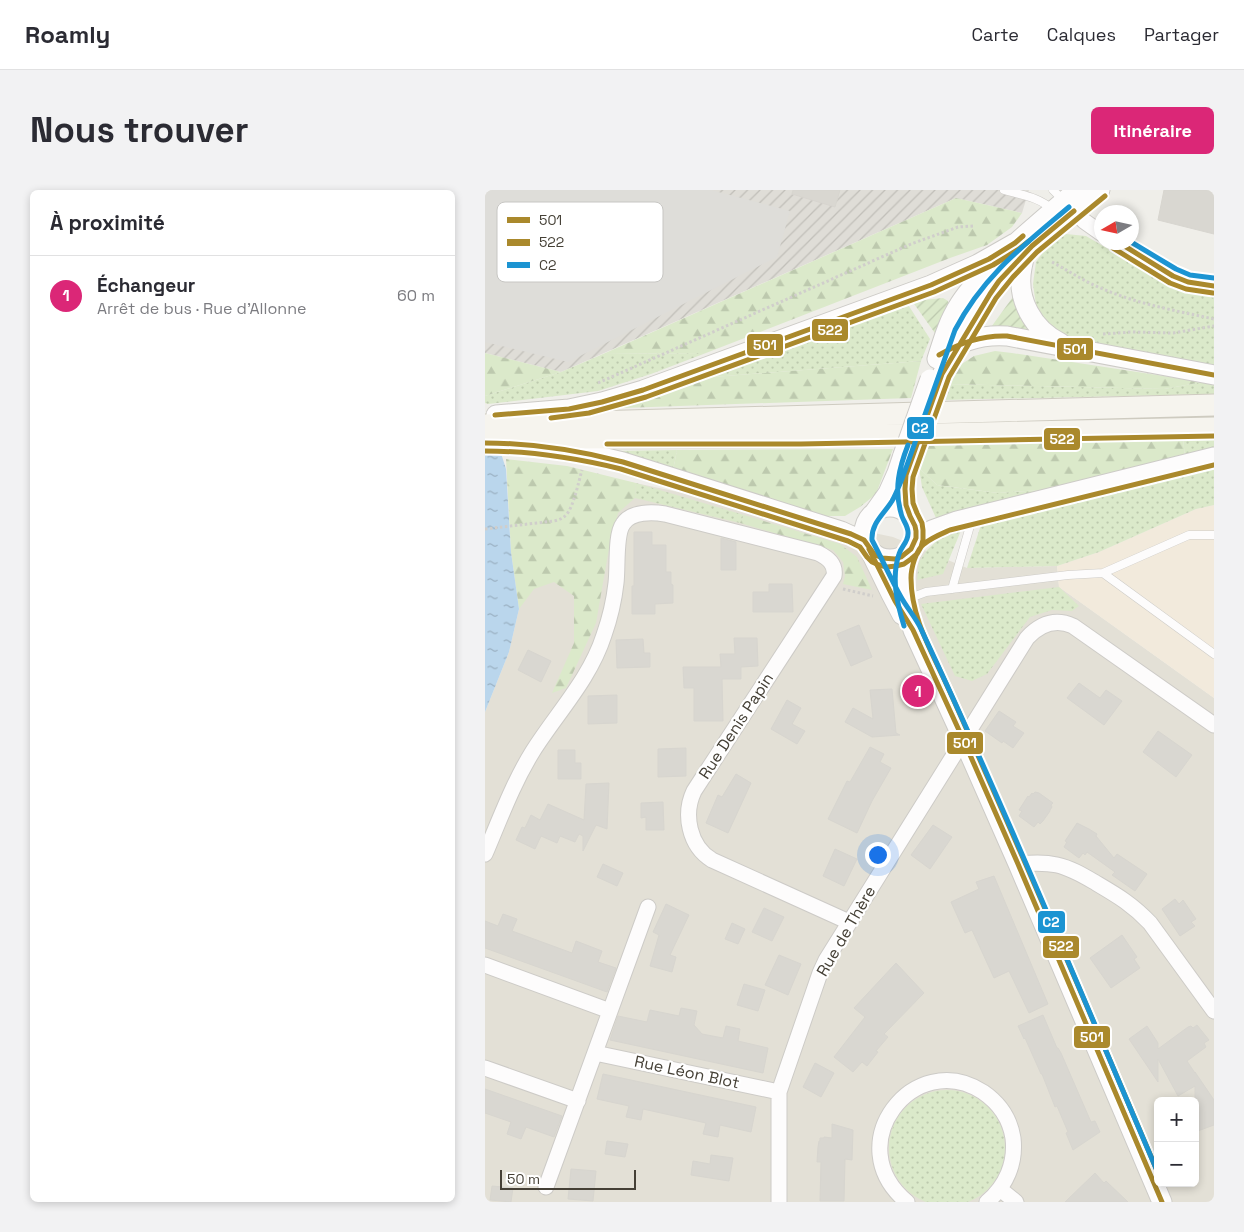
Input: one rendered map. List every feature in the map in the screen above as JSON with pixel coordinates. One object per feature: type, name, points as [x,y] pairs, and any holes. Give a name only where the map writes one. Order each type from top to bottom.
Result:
[{"type":"main road","points":[[493,427],[1214,405]]},
{"type":"main road","points":[[493,427],[561,438],[801,437],[1214,428]]},
{"type":"street","points":[[1100,190],[1064,204],[1020,248],[982,276],[961,301],[948,327],[939,355],[935,380],[907,456],[888,493],[866,525],[864,533],[867,545],[900,601],[963,739],[1162,1202]]},
{"type":"street","points":[[1064,204],[1094,228]]},
{"type":"street","points":[[493,427],[623,397],[931,285],[1020,248]]},
{"type":"street","points":[[935,380],[1020,248]]},
{"type":"street","points":[[1020,248],[1021,290],[1029,314],[1033,321],[1047,334],[1069,347]]},
{"type":"street","points":[[1130,250],[1173,276],[1188,282],[1214,286]]},
{"type":"street","points":[[931,285],[948,289],[965,307],[968,321],[962,339]]},
{"type":"street","points":[[939,355],[962,339],[997,335],[1214,375]]},
{"type":"street","points":[[493,427],[554,447],[623,462],[841,530],[867,545],[875,554],[885,559],[897,559],[925,534],[957,520],[1214,457]]},
{"type":"street","points":[[900,601],[903,575],[917,533],[909,515],[905,498],[904,486],[907,456]]},
{"type":"street","points":[[873,514],[879,510],[891,507],[909,515]]},
{"type":"street","name":"Rue Denis Papin","points":[[485,854],[517,779],[532,752],[583,679],[603,640],[615,595],[619,531],[622,525],[626,520],[638,515],[658,513],[818,553],[830,560],[835,571],[834,576],[695,791],[688,807],[688,816],[689,825],[696,843],[706,856],[849,922]]},
{"type":"street","name":"Rue de Thère","points":[[779,1202],[779,1092],[820,973],[849,922],[1033,631],[1041,626],[1057,622],[1073,626],[1214,725]]},
{"type":"street","points":[[1018,864],[1035,862],[1069,868],[1125,900],[1150,923],[1214,1011]]},
{"type":"street","points":[[546,1187],[648,907]]},
{"type":"street","points":[[485,966],[611,1011]]},
{"type":"street","name":"Rue Léon Blot","points":[[595,1053],[779,1092]]},
{"type":"street","points":[[485,1068],[578,1101]]},
{"type":"street","points":[[907,1202],[898,1195],[887,1177],[880,1147],[883,1126],[901,1100],[909,1093],[917,1088],[948,1081],[959,1082],[973,1087],[987,1095],[1002,1110],[1011,1129],[1013,1150],[1010,1170],[1000,1189],[987,1202]]},
{"type":"street","points":[[1000,1189],[1016,1202]]},
{"type":"lane","points":[[1004,190],[1035,198],[1045,203],[1064,204]]},
{"type":"lane","points":[[952,589],[973,517]]},
{"type":"lane","points":[[900,601],[926,592],[1069,575],[1103,573],[1189,535],[1214,535]]},
{"type":"lane","points":[[1103,573],[1214,654]]},
{"type":"path","points":[[590,386],[911,244],[958,227],[973,226]]},
{"type":"path","points":[[1053,262],[1090,283],[1117,295],[1214,319]]},
{"type":"path","points":[[1103,334],[1132,332],[1173,333],[1214,326]]},
{"type":"path","points":[[485,529],[554,521],[567,515],[571,510],[587,453]]},
{"type":"path","points":[[828,586],[900,601]]},
{"type":"shaded area","points":[[485,190],[1029,190],[1022,213],[956,198],[561,372],[485,353]]},
{"type":"shaded area","points":[[485,190],[711,190],[790,211],[777,257],[568,362],[485,342]]},
{"type":"shaded area","points":[[570,471],[893,537],[967,568],[1057,566],[1059,587],[1214,698],[1214,1202],[485,1202],[485,712],[509,652],[519,609]]},
{"type":"shaded area","points":[[1214,505],[1214,698],[1059,587],[1057,566],[1099,552],[1196,509]]},
{"type":"green space","points":[[956,198],[1022,213],[1012,227],[987,245],[706,353],[603,354]]},
{"type":"green space","points":[[1066,234],[1086,236],[1094,241],[1094,250],[1110,250],[1176,289],[1214,295],[1214,366],[1082,341],[1056,333],[1042,318],[1036,305],[1033,284],[1036,262],[1052,240]]},
{"type":"green space","points":[[1015,294],[1031,332],[989,330]]},
{"type":"green space","points":[[943,298],[948,301],[949,306],[937,336],[912,301]]},
{"type":"green space","points":[[907,303],[930,339],[921,361],[700,378]]},
{"type":"green space","points":[[995,351],[1203,382],[1164,389],[947,384],[957,367],[974,356]]},
{"type":"green space","points":[[485,353],[561,372],[485,396]]},
{"type":"green space","points":[[706,353],[651,374],[598,391],[485,403],[485,396],[561,372],[603,354]]},
{"type":"green space","points":[[921,361],[911,398],[623,408],[623,403],[700,378]]},
{"type":"green space","points":[[1203,382],[1214,384],[1214,394],[943,400],[947,384],[1164,389]]},
{"type":"green space","points":[[1214,437],[1214,449],[1185,457],[1183,438]]},
{"type":"green space","points":[[1183,438],[1185,457],[1053,489],[998,493],[937,485],[919,468],[927,445]]},
{"type":"green space","points":[[893,449],[876,494],[845,516],[823,516],[673,470],[677,450]]},
{"type":"green space","points":[[677,450],[673,470],[611,451]]},
{"type":"green space","points":[[506,459],[567,466],[636,483],[635,498],[618,513],[608,554],[596,623],[566,688],[552,693],[574,643],[574,596],[554,582],[534,589],[519,609],[511,552]]},
{"type":"green space","points":[[919,468],[937,485],[998,493],[1053,489],[961,510],[936,518],[922,487]]},
{"type":"green space","points":[[1214,469],[1214,505],[1196,509],[1099,552],[1057,566],[967,568],[981,525]]},
{"type":"green space","points":[[636,483],[744,515],[740,523],[635,498]]},
{"type":"green space","points":[[744,515],[840,544],[857,557],[872,590],[843,584],[845,576],[843,562],[833,550],[740,523]]},
{"type":"green space","points":[[962,528],[943,574],[917,580],[919,562],[927,550],[943,535]]},
{"type":"green space","points":[[1059,587],[1079,606],[1072,611],[1052,610],[1030,617],[987,674],[972,681],[955,676],[921,604]]},
{"type":"green space","points":[[947,1090],[969,1094],[988,1107],[1001,1126],[1005,1148],[1001,1170],[988,1189],[969,1202],[947,1206],[925,1202],[906,1189],[893,1170],[889,1148],[893,1126],[906,1107],[925,1094]]},
{"type":"water","points":[[485,414],[506,469],[511,552],[519,609],[509,652],[485,712]]},
{"type":"building","points":[[793,190],[840,190],[835,207],[792,194]]},
{"type":"building","points":[[1164,190],[1214,190],[1214,234],[1158,220]]},
{"type":"building","points":[[634,532],[652,532],[652,545],[666,545],[666,572],[671,572],[673,603],[655,604],[655,614],[632,614]]},
{"type":"building","points":[[721,538],[736,542],[736,570],[721,570]]},
{"type":"building","points":[[769,584],[792,584],[793,612],[753,612],[753,592],[769,592]]},
{"type":"building","points":[[859,625],[872,657],[851,666],[837,634]]},
{"type":"building","points":[[734,638],[757,638],[758,666],[741,667],[741,679],[722,679],[723,721],[694,721],[694,688],[684,688],[683,667],[721,667],[720,654],[735,654]]},
{"type":"building","points":[[643,639],[644,653],[650,653],[650,667],[617,668],[616,640]]},
{"type":"building","points":[[528,650],[551,661],[541,682],[518,670]]},
{"type":"building","points":[[1079,683],[1100,698],[1106,690],[1122,701],[1104,725],[1067,698]]},
{"type":"building","points":[[892,689],[896,733],[900,735],[872,737],[845,722],[853,708],[873,719],[870,690]]},
{"type":"building","points":[[617,695],[617,723],[588,724],[588,696]]},
{"type":"building","points":[[787,700],[801,708],[792,724],[805,731],[797,744],[771,729]]},
{"type":"building","points":[[999,711],[1016,722],[1013,726],[1024,733],[1013,748],[985,731]]},
{"type":"building","points":[[1158,731],[1192,755],[1176,777],[1143,752]]},
{"type":"building","points":[[870,747],[884,754],[880,762],[891,768],[872,801],[857,833],[828,819],[847,781],[850,782]]},
{"type":"building","points":[[686,748],[686,776],[658,777],[658,749]]},
{"type":"building","points":[[558,750],[575,750],[575,763],[581,763],[581,779],[558,779]]},
{"type":"building","points":[[736,774],[751,783],[728,833],[706,823],[718,795],[722,797]]},
{"type":"building","points":[[609,783],[607,829],[596,825],[583,851],[583,836],[579,834],[575,842],[560,836],[557,843],[541,836],[535,849],[516,840],[522,827],[525,828],[531,815],[540,820],[548,804],[584,820],[586,784]]},
{"type":"building","points":[[1035,792],[1053,803],[1043,821],[1040,824],[1038,822],[1034,827],[1019,816],[1022,811],[1019,810],[1028,796]]},
{"type":"building","points":[[663,802],[664,830],[646,830],[646,817],[641,818],[641,803]]},
{"type":"building","points":[[1077,823],[1097,834],[1096,836],[1114,858],[1117,854],[1147,874],[1135,891],[1112,875],[1115,872],[1087,852],[1085,855],[1083,853],[1079,858],[1064,847],[1067,842],[1065,841]]},
{"type":"building","points":[[933,825],[952,837],[930,869],[911,855]]},
{"type":"building","points":[[835,849],[857,859],[844,886],[823,876]]},
{"type":"building","points":[[603,864],[623,873],[617,886],[597,877]]},
{"type":"building","points":[[994,876],[1048,1004],[1029,1013],[1009,971],[994,978],[972,930],[965,933],[951,902],[979,889],[976,882]]},
{"type":"building","points":[[1175,899],[1179,904],[1183,900],[1196,919],[1191,922],[1195,926],[1180,936],[1162,909]]},
{"type":"building","points":[[666,904],[689,915],[670,955],[676,957],[672,972],[650,966],[659,935],[653,932]]},
{"type":"building","points":[[764,908],[784,917],[772,941],[752,932]]},
{"type":"building","points":[[503,914],[517,919],[512,931],[572,953],[576,941],[602,951],[598,962],[616,968],[607,992],[485,948],[485,921],[498,926]]},
{"type":"building","points":[[732,923],[745,929],[738,944],[725,939]]},
{"type":"building","points":[[1122,935],[1137,957],[1134,959],[1140,968],[1111,988],[1090,958]]},
{"type":"building","points":[[779,955],[801,964],[788,995],[765,985]]},
{"type":"building","points":[[896,963],[924,993],[884,1034],[888,1037],[876,1051],[878,1052],[867,1066],[862,1062],[853,1072],[834,1057],[865,1017],[854,1008]]},
{"type":"building","points":[[744,984],[765,990],[758,1011],[737,1005]]},
{"type":"building","points":[[681,1008],[697,1011],[694,1025],[702,1034],[723,1038],[726,1026],[740,1029],[738,1041],[768,1048],[763,1073],[610,1040],[618,1016],[647,1022],[650,1010],[679,1016]]},
{"type":"building","points":[[1043,1015],[1091,1122],[1095,1121],[1100,1132],[1073,1150],[1057,1106],[1055,1107],[1042,1074],[1018,1026]]},
{"type":"building","points":[[1197,1025],[1209,1040],[1204,1043],[1206,1047],[1187,1061],[1214,1100],[1214,1125],[1199,1131],[1199,1097],[1195,1097],[1195,1086],[1178,1096],[1158,1059],[1158,1082],[1129,1039],[1147,1026],[1158,1043],[1158,1049],[1188,1027],[1191,1026],[1193,1028]]},
{"type":"building","points":[[815,1063],[834,1073],[821,1097],[803,1087]]},
{"type":"building","points":[[603,1074],[756,1107],[751,1132],[720,1125],[718,1137],[703,1134],[706,1123],[643,1109],[641,1120],[626,1117],[629,1106],[597,1099]]},
{"type":"building","points":[[485,1089],[562,1116],[554,1137],[526,1127],[521,1139],[507,1134],[511,1122],[485,1113]]},
{"type":"building","points":[[832,1124],[853,1130],[852,1160],[845,1159],[844,1201],[820,1201],[821,1162],[817,1162],[818,1147],[820,1138],[832,1138]]},
{"type":"building","points":[[607,1141],[628,1144],[625,1157],[605,1154]]},
{"type":"building","points":[[711,1155],[733,1158],[729,1181],[691,1175],[693,1161],[710,1164]]},
{"type":"building","points":[[571,1169],[596,1171],[593,1201],[568,1199]]},
{"type":"building","points":[[1095,1173],[1104,1183],[1106,1181],[1128,1202],[1065,1202]]},
{"type":"building","points":[[492,1186],[513,1188],[511,1202],[490,1200]]},
{"type":"transit line","name":"522","points":[[485,451],[553,456],[621,469],[848,541],[860,547],[872,562],[879,565],[887,567],[904,564],[917,554],[923,540],[922,523],[913,503],[913,477],[949,377],[996,298],[1013,277],[1037,252],[1105,196]]},
{"type":"transit line","name":"C2","points":[[1069,207],[1006,262],[978,293],[966,311],[955,330],[902,479],[892,501],[876,524],[872,540],[901,597],[919,625],[983,764],[1154,1164]]},
{"type":"transit line","name":"501","points":[[485,443],[520,444],[554,448],[623,462],[851,534],[864,540],[874,554],[882,558],[895,559],[901,557],[911,549],[916,538],[915,526],[906,505],[906,475],[942,374],[999,281],[1032,246],[1074,211]]},
{"type":"transit line","name":"501","points":[[495,415],[569,409],[643,390],[931,285],[989,259],[1023,236]]},
{"type":"transit line","name":"522","points":[[551,418],[589,413],[646,397],[934,292],[993,265],[1029,241]]},
{"type":"transit line","name":"C2","points":[[1139,247],[1176,269],[1190,275],[1214,278]]},
{"type":"transit line","name":"522","points":[[1116,250],[1170,283],[1186,289],[1213,293]]},
{"type":"transit line","name":"501","points":[[1131,250],[1173,276],[1188,282],[1214,286]]},
{"type":"transit line","name":"501","points":[[939,355],[955,346],[972,340],[1007,336],[1214,375]]},
{"type":"transit line","name":"522","points":[[607,444],[801,444],[1214,436]]},
{"type":"transit line","name":"C2","points":[[904,626],[897,599],[895,572],[899,554],[907,540],[908,534],[898,495],[900,470],[908,445]]},
{"type":"transit line","name":"522","points":[[1154,1164],[1027,868],[926,641],[914,604],[911,574],[921,547],[933,538],[950,530],[1214,465]]},
{"type":"transit line","name":"501","points":[[869,549],[895,601],[913,630],[963,739],[1162,1202]]},
{"type":"place","name":"Échangeur","points":[[918,691]]}]
